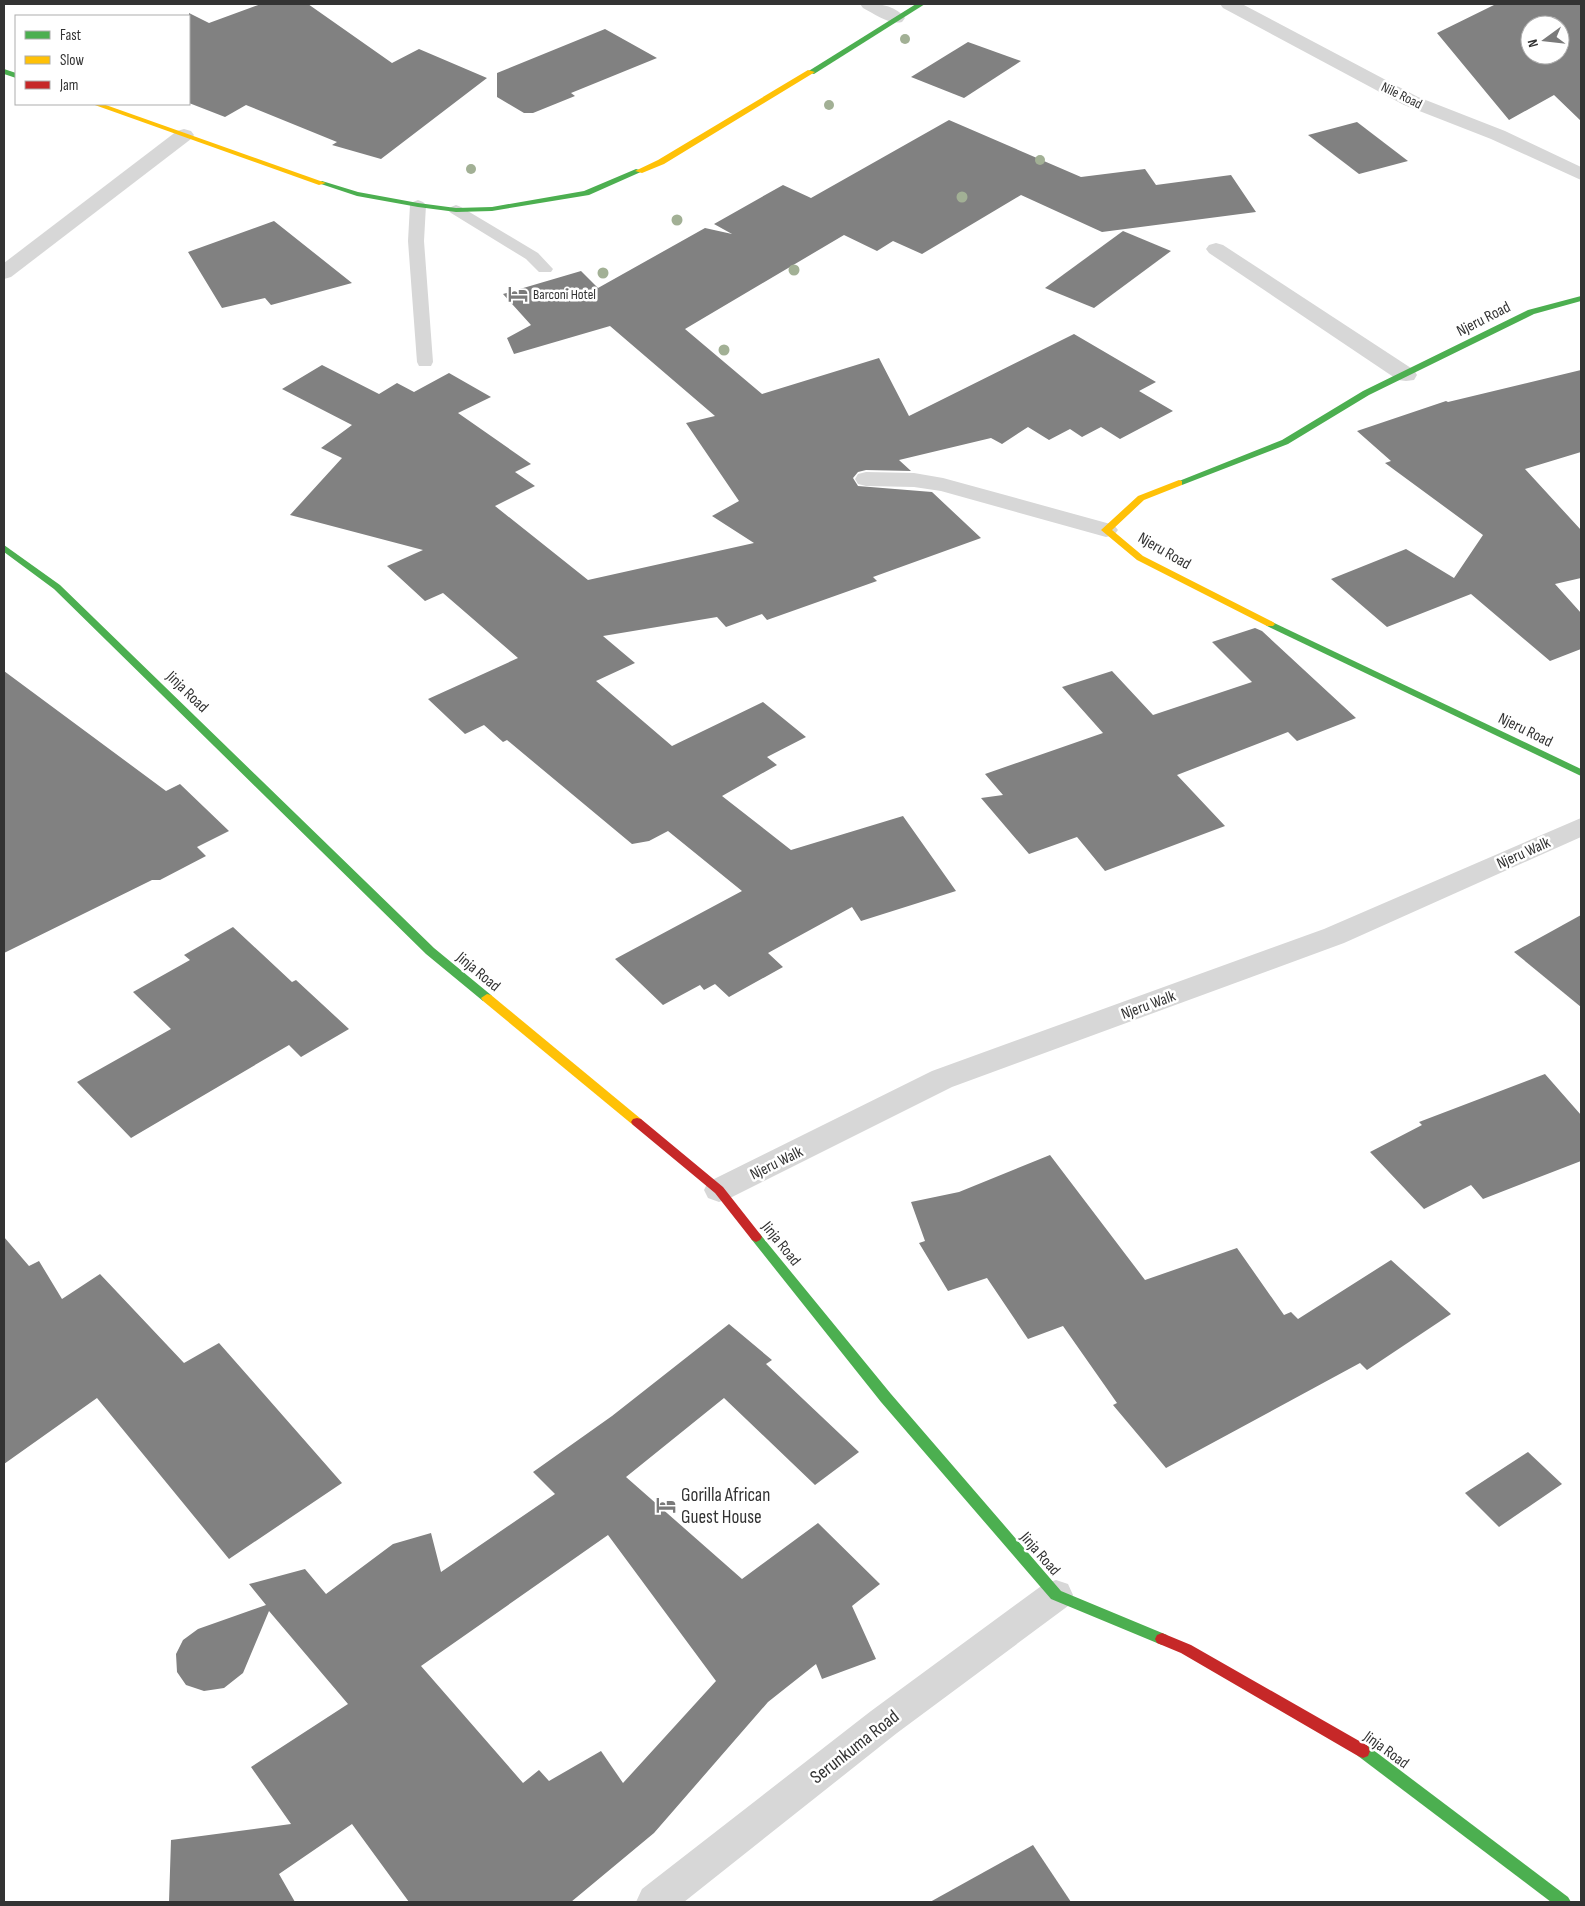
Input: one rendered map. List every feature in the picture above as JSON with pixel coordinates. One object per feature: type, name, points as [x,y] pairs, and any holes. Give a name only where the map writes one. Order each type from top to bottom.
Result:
[{"type":"street","points":[[869,4],[896,18]]},
{"type":"street","points":[[99,105],[357,194],[418,206],[456,210],[492,209],[586,193],[661,162],[773,96],[921,4]]},
{"type":"street","name":"Nile Road","points":[[1229,4],[1411,101],[1498,135],[1581,174]]},
{"type":"street","points":[[4,273],[184,135]]},
{"type":"street","points":[[1216,249],[1406,375]]},
{"type":"street","name":"Njeru Road","points":[[1580,770],[1296,637],[1140,558],[1106,530],[1141,498],[1285,442],[1366,393],[1531,312],[1581,298]]},
{"type":"street","points":[[866,478],[914,480],[943,485],[1106,530]]},
{"type":"street","name":"Jinja Road","points":[[4,548],[57,587],[430,951],[719,1190],[886,1398],[1056,1594],[1186,1649],[1361,1749],[1563,1902]]},
{"type":"street","name":"Njeru Walk","points":[[719,1190],[942,1079],[1334,936],[1581,827]]},
{"type":"street","name":"Serunkuma Road","points":[[655,1902],[884,1722],[1056,1594]]},
{"type":"lane","points":[[418,206],[416,241],[425,362]]},
{"type":"lane","points":[[456,210],[532,256],[545,269]]},
{"type":"building","points":[[261,4],[308,4],[392,63],[419,49],[487,78],[381,159],[332,145],[337,142],[246,105],[225,117],[190,103],[189,13],[209,23]]},
{"type":"building","points":[[1496,4],[1581,4],[1581,121],[1554,95],[1509,120],[1437,33]]},
{"type":"building","points":[[605,29],[657,58],[571,93],[575,96],[533,113],[524,113],[497,97],[497,73]]},
{"type":"building","points":[[968,42],[1021,61],[964,98],[911,77]]},
{"type":"building","points":[[949,120],[1081,177],[1145,169],[1156,185],[1231,175],[1256,212],[1102,232],[1021,195],[922,254],[893,241],[877,251],[844,235],[685,329],[762,394],[879,358],[909,416],[1074,334],[1156,382],[1139,391],[1173,411],[1120,439],[1101,427],[1082,437],[1070,429],[1049,440],[1028,427],[1002,444],[991,438],[899,460],[911,471],[866,470],[858,472],[853,478],[858,486],[932,492],[981,538],[873,577],[877,581],[767,620],[762,614],[726,627],[717,617],[603,636],[635,663],[596,681],[672,746],[763,702],[806,737],[767,757],[777,765],[722,796],[791,850],[903,816],[956,891],[861,921],[852,907],[768,953],[783,967],[729,997],[715,984],[704,990],[700,985],[663,1005],[615,959],[742,891],[668,831],[649,841],[632,844],[507,740],[503,742],[484,725],[465,734],[428,699],[518,658],[443,593],[425,601],[387,566],[423,550],[290,515],[342,458],[321,448],[352,425],[282,389],[322,365],[379,394],[397,383],[414,392],[449,373],[491,397],[458,413],[531,464],[515,472],[535,486],[495,506],[588,580],[754,543],[712,516],[739,501],[686,423],[715,416],[610,326],[514,354],[507,338],[531,325],[503,294],[581,271],[598,288],[705,228],[732,234],[714,224],[783,185],[811,198]]},
{"type":"building","points":[[1357,122],[1408,161],[1359,174],[1308,135]]},
{"type":"building","points":[[274,221],[352,283],[271,305],[265,298],[222,308],[188,252]]},
{"type":"building","points":[[1123,231],[1171,251],[1094,308],[1045,288]]},
{"type":"building","points":[[1581,370],[1581,452],[1525,469],[1581,530],[1581,578],[1555,584],[1581,613],[1581,649],[1550,661],[1471,594],[1387,627],[1331,579],[1406,549],[1454,578],[1483,535],[1385,463],[1391,461],[1357,431],[1446,401]]},
{"type":"building","points":[[1255,628],[1262,631],[1356,718],[1297,741],[1288,732],[1177,775],[1225,826],[1105,871],[1077,837],[1029,854],[981,798],[1003,795],[985,774],[1103,733],[1062,687],[1112,671],[1153,715],[1252,682],[1212,642]]},
{"type":"building","points":[[4,671],[166,791],[180,784],[229,831],[197,847],[206,856],[160,880],[152,880],[4,953]]},
{"type":"building","points":[[1581,915],[1581,1007],[1514,952]]},
{"type":"building","points":[[233,927],[292,982],[296,980],[349,1029],[301,1057],[289,1045],[131,1138],[77,1082],[171,1029],[133,992],[190,960],[184,955]]},
{"type":"building","points":[[1545,1074],[1581,1115],[1581,1161],[1483,1199],[1471,1185],[1424,1209],[1370,1152],[1422,1125],[1419,1122]]},
{"type":"building","points":[[1050,1155],[1145,1280],[1237,1248],[1284,1315],[1291,1312],[1298,1319],[1391,1260],[1451,1314],[1367,1370],[1360,1363],[1166,1468],[1113,1405],[1117,1403],[1063,1326],[1028,1339],[987,1278],[948,1291],[919,1243],[925,1241],[911,1202],[959,1192]]},
{"type":"building","points":[[4,1237],[29,1266],[39,1261],[62,1299],[100,1274],[184,1363],[219,1343],[342,1483],[229,1559],[97,1398],[4,1464]]},
{"type":"building","points":[[729,1324],[772,1360],[766,1364],[859,1452],[815,1485],[724,1398],[626,1477],[742,1579],[818,1523],[880,1584],[852,1606],[876,1659],[822,1679],[816,1664],[768,1702],[654,1833],[571,1902],[409,1902],[352,1824],[279,1874],[295,1902],[169,1902],[171,1840],[291,1824],[251,1767],[348,1704],[269,1611],[243,1673],[224,1688],[204,1691],[186,1685],[177,1672],[176,1654],[183,1640],[198,1629],[266,1605],[249,1584],[305,1569],[326,1594],[393,1544],[431,1533],[441,1572],[555,1494],[533,1472],[612,1416]],"holes":[[[608,1535],[716,1681],[623,1783],[601,1751],[549,1781],[539,1770],[523,1783],[421,1666]]]},
{"type":"building","points":[[1528,1452],[1562,1484],[1499,1527],[1465,1493]]},
{"type":"building","points":[[1033,1845],[1071,1902],[930,1902]]},
{"type":"traffic: fast","points":[[811,72],[921,4]]},
{"type":"traffic: fast","points":[[4,71],[15,76]]},
{"type":"traffic: fast","points":[[322,183],[357,194],[418,205],[456,210],[492,209],[586,193],[639,171]]},
{"type":"traffic: fast","points":[[1179,483],[1285,442],[1366,393],[1531,312],[1581,298]]},
{"type":"traffic: fast","points":[[4,548],[57,587],[430,951],[487,998]]},
{"type":"traffic: fast","points":[[1270,624],[1581,773]]},
{"type":"traffic: fast","points":[[756,1237],[886,1398],[1056,1595],[1162,1639]]},
{"type":"traffic: fast","points":[[1363,1751],[1563,1902]]},
{"type":"traffic: slow","points":[[639,171],[661,162],[811,72]]},
{"type":"traffic: slow","points":[[99,105],[322,183]]},
{"type":"traffic: slow","points":[[1179,483],[1141,498],[1106,530],[1140,558],[1270,624]]},
{"type":"traffic: slow","points":[[487,998],[637,1122]]},
{"type":"traffic: jam","points":[[637,1122],[719,1190],[756,1237]]},
{"type":"traffic: jam","points":[[1162,1639],[1186,1649],[1363,1751]]},
{"type":"place","name":"Barconi Hotel","points":[[518,294]]},
{"type":"place","name":"Gorilla African Guest House","points":[[666,1505]]}]
